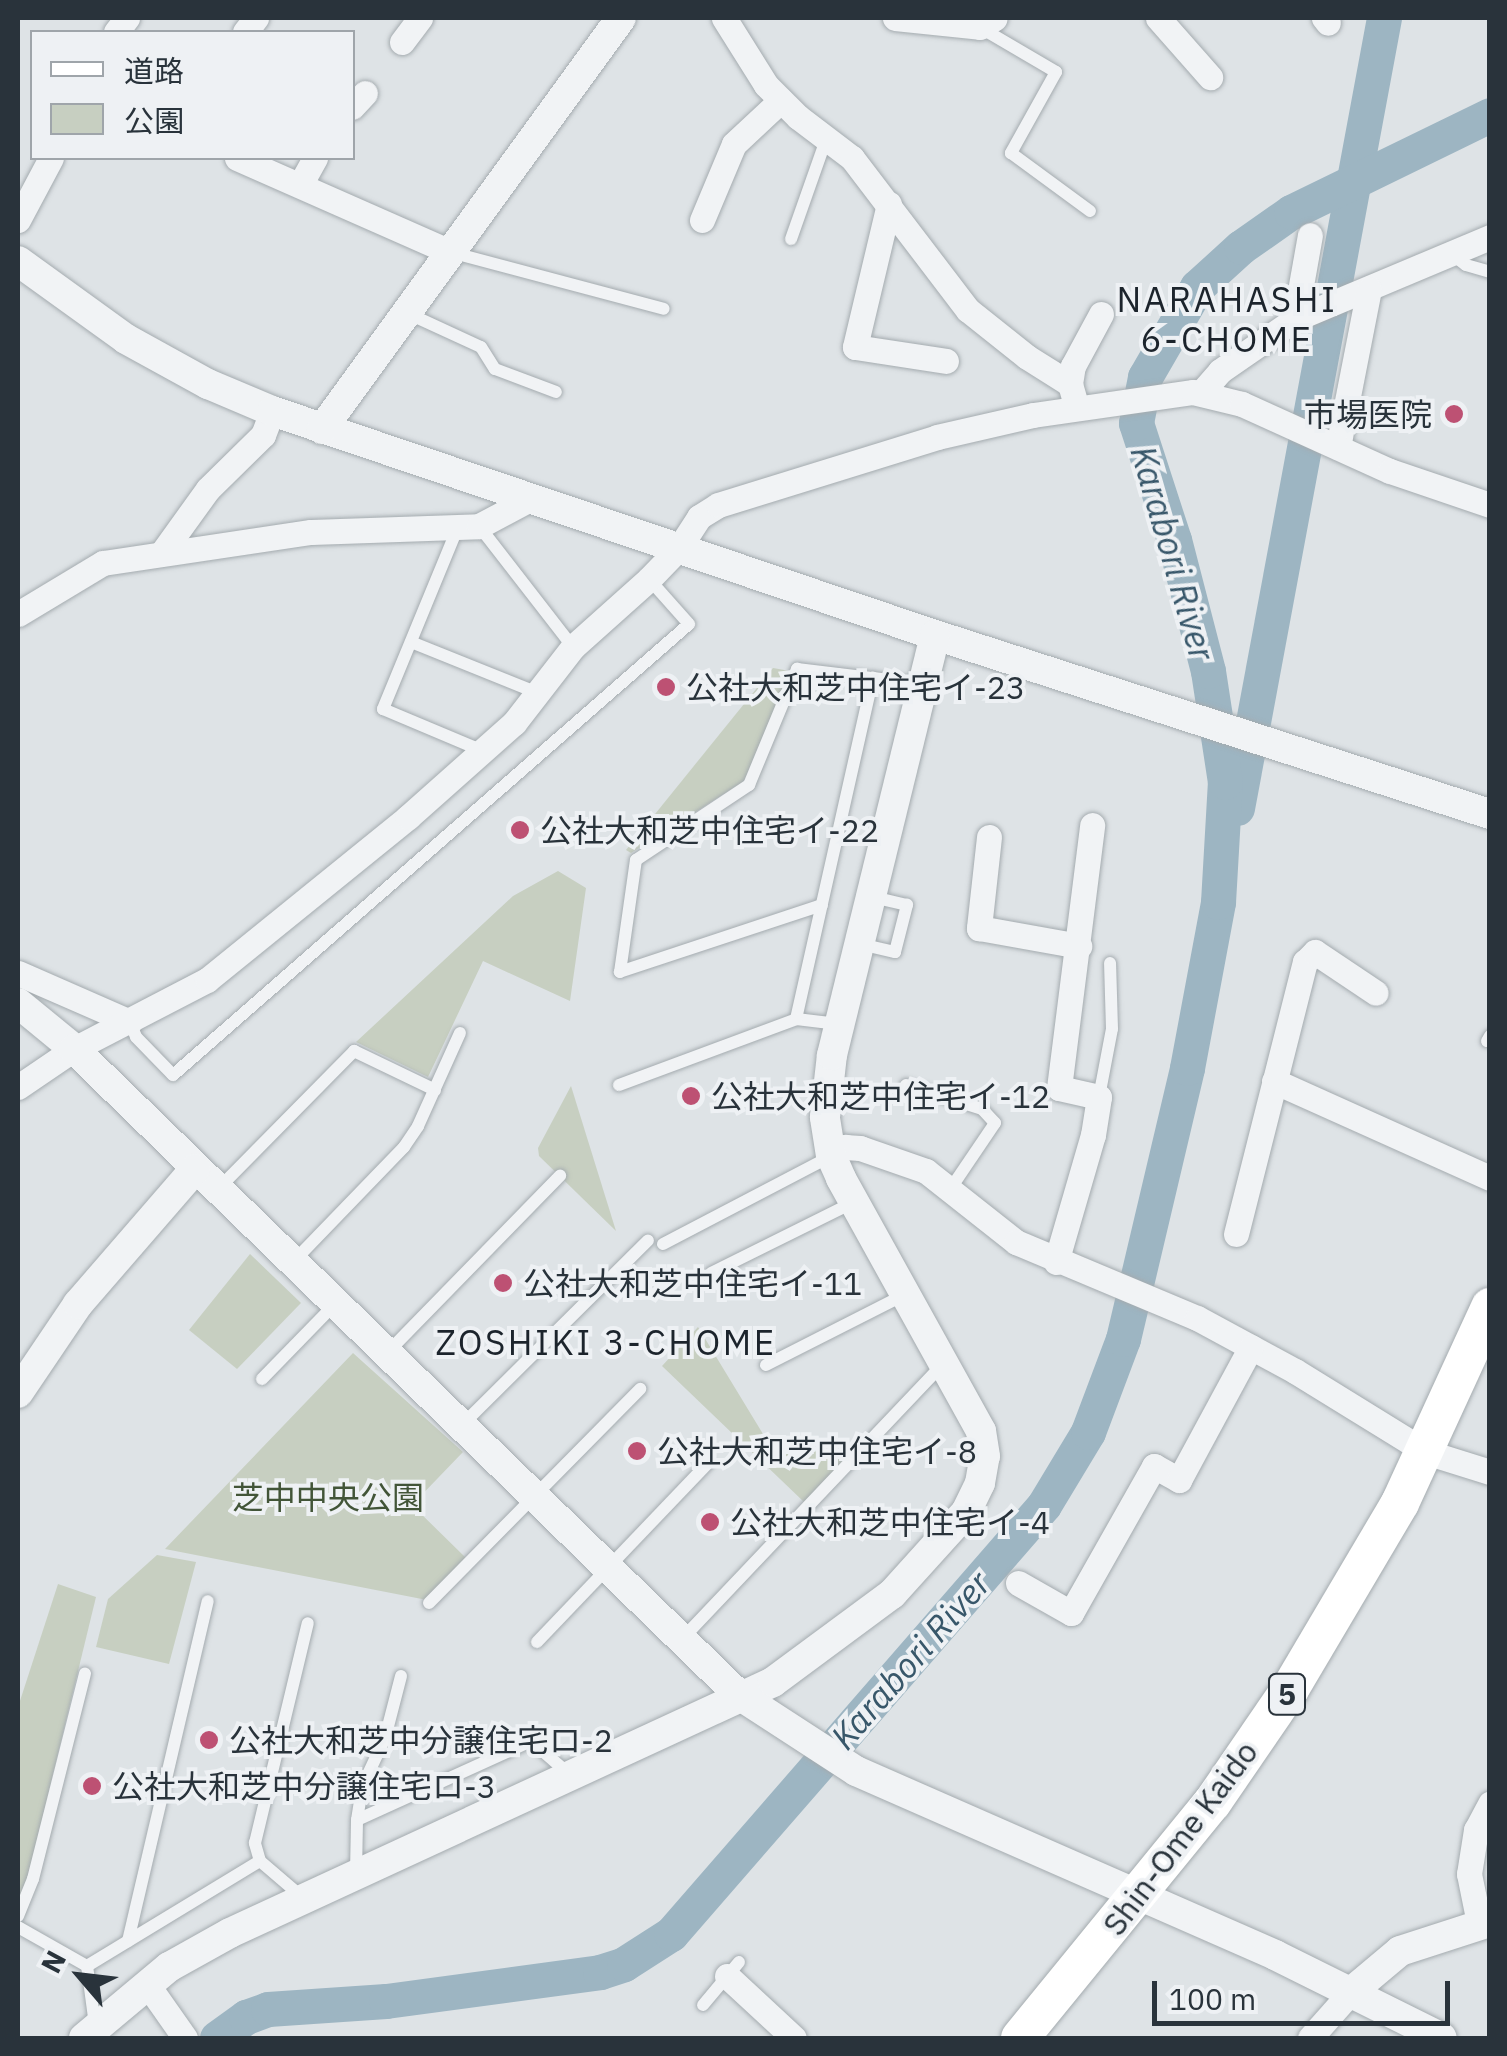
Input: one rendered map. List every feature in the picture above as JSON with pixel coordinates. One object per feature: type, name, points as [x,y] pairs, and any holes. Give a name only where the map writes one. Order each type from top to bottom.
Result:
[{"type":"main road","name":"Shin-Ome Kaido","points":[[1020,2038],[1212,1803],[1290,1690],[1426,1452],[1490,1308]]},
{"type":"street","points":[[402,42],[420,18]]},
{"type":"street","points":[[322,429],[621,18]]},
{"type":"street","points":[[724,18],[740,49],[781,100],[852,158],[968,310],[1069,390],[1116,402],[1201,394],[1280,420],[1442,492],[1490,504]]},
{"type":"street","points":[[895,18],[988,22]]},
{"type":"street","points":[[1158,18],[1210,77]]},
{"type":"street","points":[[702,220],[734,144],[781,100]]},
{"type":"street","points":[[18,220],[50,160]]},
{"type":"street","points":[[242,160],[450,252]]},
{"type":"street","points":[[300,185],[314,160]]},
{"type":"street","points":[[889,204],[855,347],[946,361]]},
{"type":"street","points":[[1299,317],[1310,235]]},
{"type":"street","points":[[1201,394],[1220,371],[1299,317],[1490,237]]},
{"type":"street","points":[[18,260],[126,339],[208,384],[272,412],[935,635],[1490,814]]},
{"type":"street","points":[[1337,447],[1365,290]]},
{"type":"street","points":[[1069,390],[1073,366],[1101,314]]},
{"type":"street","points":[[18,1086],[74,1049],[207,980],[483,751],[540,694],[573,647],[679,548],[699,517],[718,505],[937,437],[1069,390]]},
{"type":"street","points":[[164,550],[208,489],[263,435],[272,412]]},
{"type":"street","points":[[18,614],[102,563],[164,550],[311,532],[469,526],[530,499]]},
{"type":"street","points":[[90,2033],[147,1984],[230,1933],[774,1682],[858,1623],[926,1560],[966,1512],[980,1484],[986,1456],[981,1431],[831,1156],[825,1100],[935,635]]},
{"type":"street","points":[[1056,1262],[1093,1135],[1100,1097],[1059,1088],[1092,825]]},
{"type":"street","points":[[989,838],[979,928],[1079,946]]},
{"type":"street","points":[[1236,1234],[1305,962],[1315,952],[1376,993]]},
{"type":"street","points":[[18,973],[130,1022]]},
{"type":"street","points":[[18,1003],[74,1049],[739,1696],[856,1771],[1139,1896],[1442,2038]]},
{"type":"street","points":[[1274,1081],[1490,1178]]},
{"type":"street","points":[[831,1156],[845,1147],[892,1156],[952,1188],[1016,1242],[1056,1262],[1162,1302],[1251,1347],[1426,1452],[1490,1472]]},
{"type":"street","points":[[18,1393],[78,1304],[195,1169]]},
{"type":"street","points":[[1018,1583],[1072,1613],[1154,1466],[1179,1480],[1251,1347]]},
{"type":"street","points":[[1310,2038],[1350,1993],[1400,1951],[1484,1922],[1469,1874],[1476,1830],[1490,1804]]},
{"type":"street","points":[[733,1969],[794,2038]]},
{"type":"street","points":[[147,1984],[185,2038]]},
{"type":"lane","points":[[988,22],[1056,72],[1011,153],[1090,211]]},
{"type":"lane","points":[[791,239],[827,137]]},
{"type":"lane","points":[[450,252],[664,309]]},
{"type":"lane","points":[[1453,255],[1466,265],[1490,272]]},
{"type":"lane","points":[[406,313],[480,347],[495,368],[556,392]]},
{"type":"lane","points":[[483,751],[383,709],[411,642],[469,526],[573,647]]},
{"type":"lane","points":[[130,1022],[136,1036],[173,1075],[690,624],[649,579]]},
{"type":"lane","points":[[411,642],[540,694]]},
{"type":"lane","points":[[822,905],[620,972],[636,860],[748,785],[797,670],[922,684]]},
{"type":"lane","points":[[796,1019],[873,678]]},
{"type":"lane","points":[[1100,1097],[1112,1030],[1110,963]]},
{"type":"lane","points":[[619,1085],[796,1019],[841,1024]]},
{"type":"lane","points":[[291,1264],[404,1147],[460,1033]]},
{"type":"lane","points":[[216,1191],[354,1052],[434,1090]]},
{"type":"lane","points":[[906,1084],[982,1110],[995,1123],[952,1188]]},
{"type":"lane","points":[[663,1244],[831,1156]]},
{"type":"lane","points":[[386,1355],[560,1176]]},
{"type":"lane","points":[[711,1273],[854,1202]]},
{"type":"lane","points":[[460,1427],[648,1240]]},
{"type":"lane","points":[[766,1366],[906,1294]]},
{"type":"lane","points":[[262,1379],[334,1305]]},
{"type":"lane","points":[[680,1641],[945,1362]]},
{"type":"lane","points":[[429,1603],[640,1388]]},
{"type":"lane","points":[[537,1642],[708,1463]]},
{"type":"lane","points":[[128,1941],[208,1602]]},
{"type":"lane","points":[[302,1897],[260,1861],[256,1843],[308,1623]]},
{"type":"lane","points":[[18,1916],[33,1879],[85,1673]]},
{"type":"lane","points":[[356,1873],[362,1787],[384,1738],[401,1676]]},
{"type":"lane","points":[[357,1820],[531,1741],[568,1774]]},
{"type":"lane","points":[[87,1966],[260,1861]]},
{"type":"lane","points":[[18,1926],[87,1966]]},
{"type":"lane","points":[[87,1966],[90,2033]]},
{"type":"lane","points":[[703,2005],[733,1969]]},
{"type":"green space","points":[[773,668],[790,671],[744,781],[631,853],[626,850]]},
{"type":"green space","points":[[558,871],[586,888],[570,1001],[483,961],[428,1077],[356,1042],[513,896]]},
{"type":"green space","points":[[571,1086],[616,1231],[539,1156],[538,1148]]},
{"type":"green space","points":[[250,1254],[301,1303],[237,1369],[189,1330]]},
{"type":"green space","points":[[698,1327],[763,1434],[783,1452],[853,1451],[804,1502],[662,1366]]},
{"type":"green space","name":"芝中中央公園","points":[[353,1353],[463,1452],[412,1505],[466,1558],[427,1600],[165,1549]]},
{"type":"green space","points":[[157,1555],[196,1562],[169,1664],[96,1647],[108,1599]]},
{"type":"green space","points":[[58,1584],[96,1597],[29,1873],[18,1901],[18,1707]]},
{"type":"waterway","name":"Karabori River","points":[[1237,808],[1384,18]]},
{"type":"waterway","name":"Karabori River","points":[[217,2038],[246,2017],[268,2009],[386,2001],[600,1972],[624,1964],[671,1934],[1044,1505],[1088,1432],[1123,1339],[1187,1068],[1218,902],[1225,782],[1208,671],[1174,540],[1136,423],[1145,377],[1197,287],[1241,247],[1291,212],[1490,115]]},
{"type":"place","name":"市場医院","points":[[1454,414]]},
{"type":"place","name":"公社大和芝中住宅イ-23","points":[[666,687]]},
{"type":"place","name":"公社大和芝中住宅イ-22","points":[[520,830]]},
{"type":"place","name":"公社大和芝中住宅イ-12","points":[[691,1096]]},
{"type":"place","name":"公社大和芝中住宅イ-11","points":[[503,1283]]},
{"type":"place","name":"公社大和芝中住宅イ-8","points":[[637,1451]]},
{"type":"place","name":"公社大和芝中住宅イ-4","points":[[710,1522]]},
{"type":"place","name":"公社大和芝中分譲住宅ロ-2","points":[[209,1740]]},
{"type":"place","name":"公社大和芝中分譲住宅ロ-3","points":[[92,1786]]},
{"type":"district","name":"NARAHASHI 6-CHOME","points":[[1227,319]]},
{"type":"district","name":"ZOSHIKI 3-CHOME","points":[[606,1342]]}]
